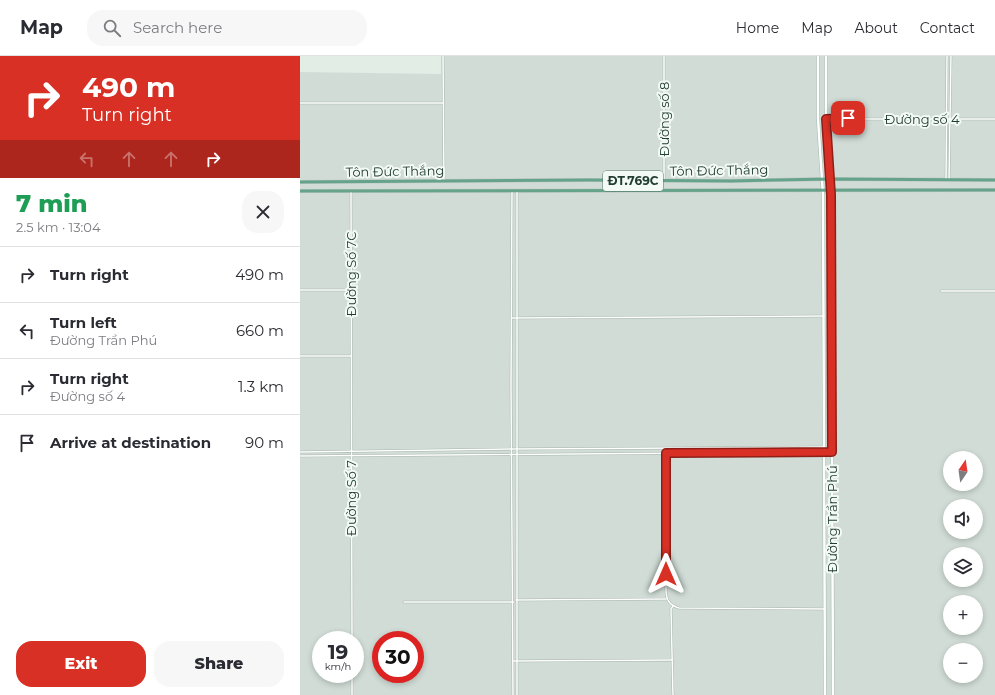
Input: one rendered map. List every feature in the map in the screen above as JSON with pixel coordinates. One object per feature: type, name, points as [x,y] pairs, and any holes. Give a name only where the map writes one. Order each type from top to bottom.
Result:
[{"type":"main road","name":"Đường Trần Phú","points":[[818,56],[818,119],[823,179],[825,695]]},
{"type":"main road","name":"Đường Trần Phú","points":[[826,56],[826,119],[830,179],[833,695]]},
{"type":"main road","points":[[818,119],[826,119]]},
{"type":"main road","name":"Tôn Đức Thắng","points":[[300,191],[393,191],[512,185],[646,184],[664,181],[823,179],[944,183],[995,190]]},
{"type":"main road","name":"Tôn Đức Thắng","points":[[300,182],[444,181],[646,191],[730,191],[830,190],[995,180]]},
{"type":"main road","points":[[730,191],[731,181]]},
{"type":"main road","points":[[324,182],[324,191]]},
{"type":"main road","points":[[351,191],[352,182]]},
{"type":"main road","points":[[393,182],[393,191]]},
{"type":"main road","points":[[646,184],[646,191]]},
{"type":"main road","points":[[824,291],[831,291]]},
{"type":"main road","points":[[824,316],[831,316]]},
{"type":"main road","points":[[824,447],[832,446]]},
{"type":"main road","points":[[824,452],[832,452]]},
{"type":"main road","points":[[825,584],[832,584]]},
{"type":"street","points":[[443,56],[444,181]]},
{"type":"street","name":"Đường số 8","points":[[664,56],[664,181]]},
{"type":"street","points":[[944,183],[947,119],[947,56]]},
{"type":"street","points":[[944,183],[951,119],[951,56]]},
{"type":"street","points":[[300,103],[443,103]]},
{"type":"street","name":"Đường số 4","points":[[826,119],[995,118]]},
{"type":"street","points":[[512,185],[513,695]]},
{"type":"street","points":[[517,185],[517,695]]},
{"type":"street","name":"Đường Số 7C","points":[[351,191],[351,356]]},
{"type":"street","points":[[512,260],[517,260]]},
{"type":"street","points":[[300,290],[350,290]]},
{"type":"street","points":[[941,291],[995,291]]},
{"type":"street","points":[[512,318],[824,316]]},
{"type":"street","points":[[300,356],[351,356]]},
{"type":"street","name":"Đường Số 7","points":[[351,356],[352,631]]},
{"type":"street","points":[[512,385],[517,385]]},
{"type":"street","points":[[300,452],[824,447]]},
{"type":"street","points":[[666,448],[666,599],[670,604],[679,608],[825,608]]},
{"type":"street","points":[[748,448],[749,452]]},
{"type":"street","points":[[300,456],[824,452]]},
{"type":"street","points":[[404,602],[666,599]]},
{"type":"street","points":[[673,606],[673,695]]},
{"type":"street","points":[[514,661],[673,660]]},
{"type":"street","points":[[352,683],[352,695]]},
{"type":"shaded area","points":[[441,56],[995,56],[995,695],[300,695],[300,72],[441,74]]},
{"type":"route","points":[[666,574],[666,453],[832,452],[831,195],[826,119],[848,118]]}]
